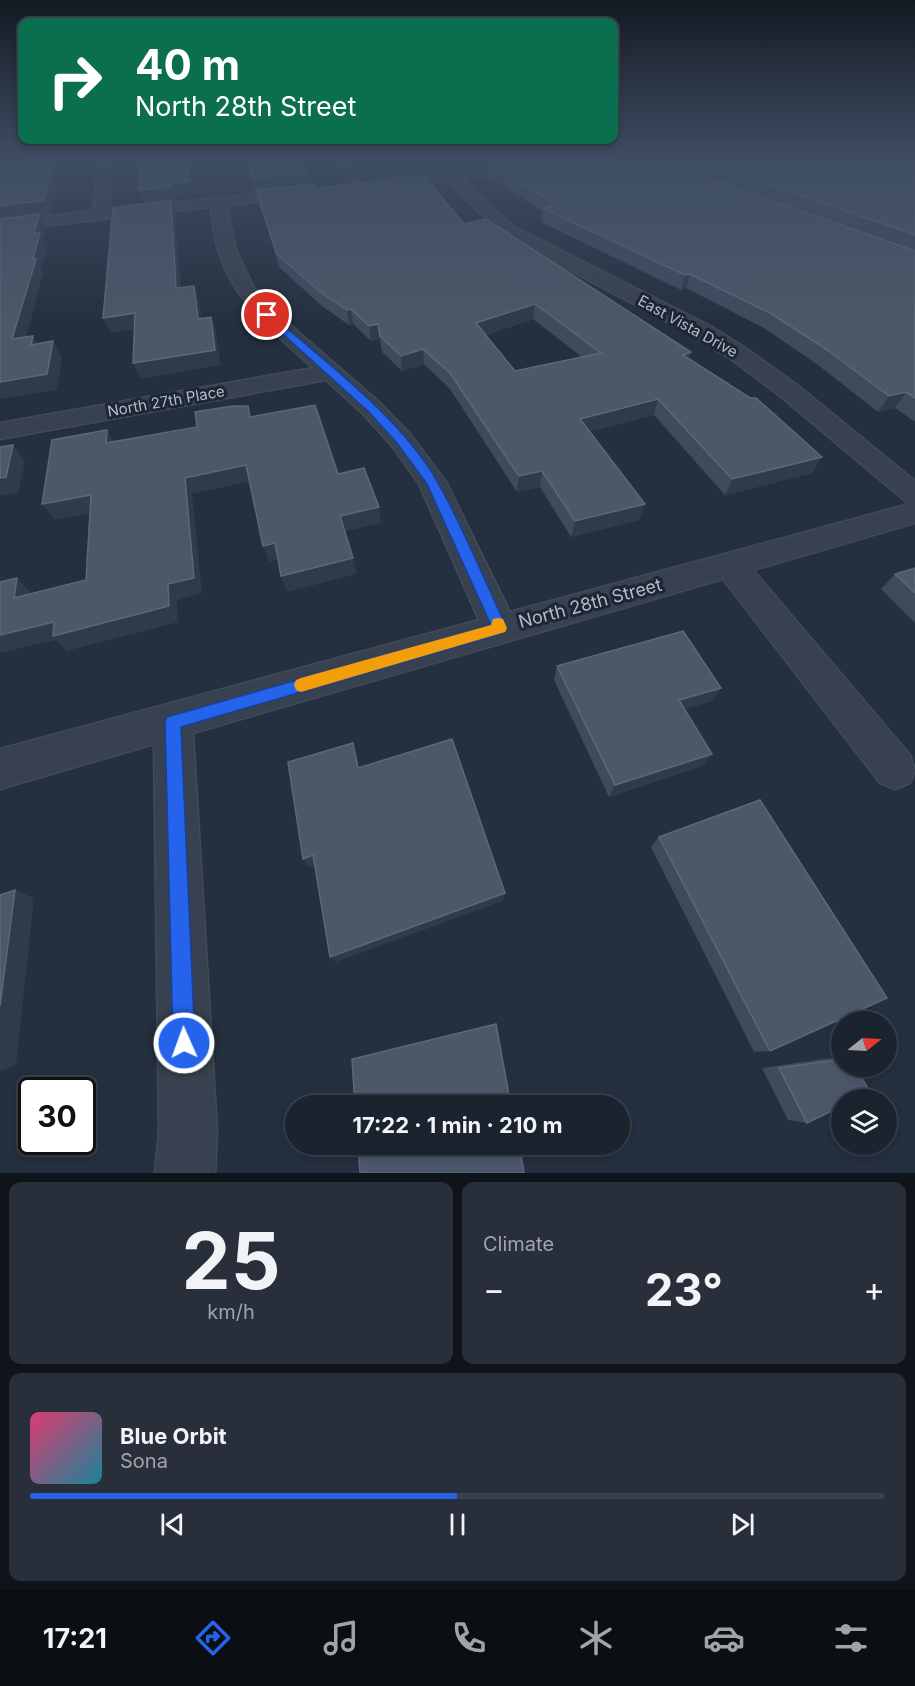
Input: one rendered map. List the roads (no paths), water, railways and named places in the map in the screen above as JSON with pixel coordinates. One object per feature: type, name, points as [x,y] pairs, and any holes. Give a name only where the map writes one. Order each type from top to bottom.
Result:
[{"type":"street","points":[[0,226],[100,215]]},
{"type":"street","points":[[220,215],[228,253],[245,290],[267,315],[380,417],[432,482],[500,628]]},
{"type":"street","name":"East Vista Drive","points":[[491,215],[507,230],[704,332],[739,354],[788,390],[915,496]]},
{"type":"street","name":"North 27th Place","points":[[0,431],[331,372]]},
{"type":"street","name":"North 28th Street","points":[[0,769],[915,513]]},
{"type":"street","points":[[730,565],[895,769]]},
{"type":"street","points":[[173,722],[188,1131],[185,1173]]}]
